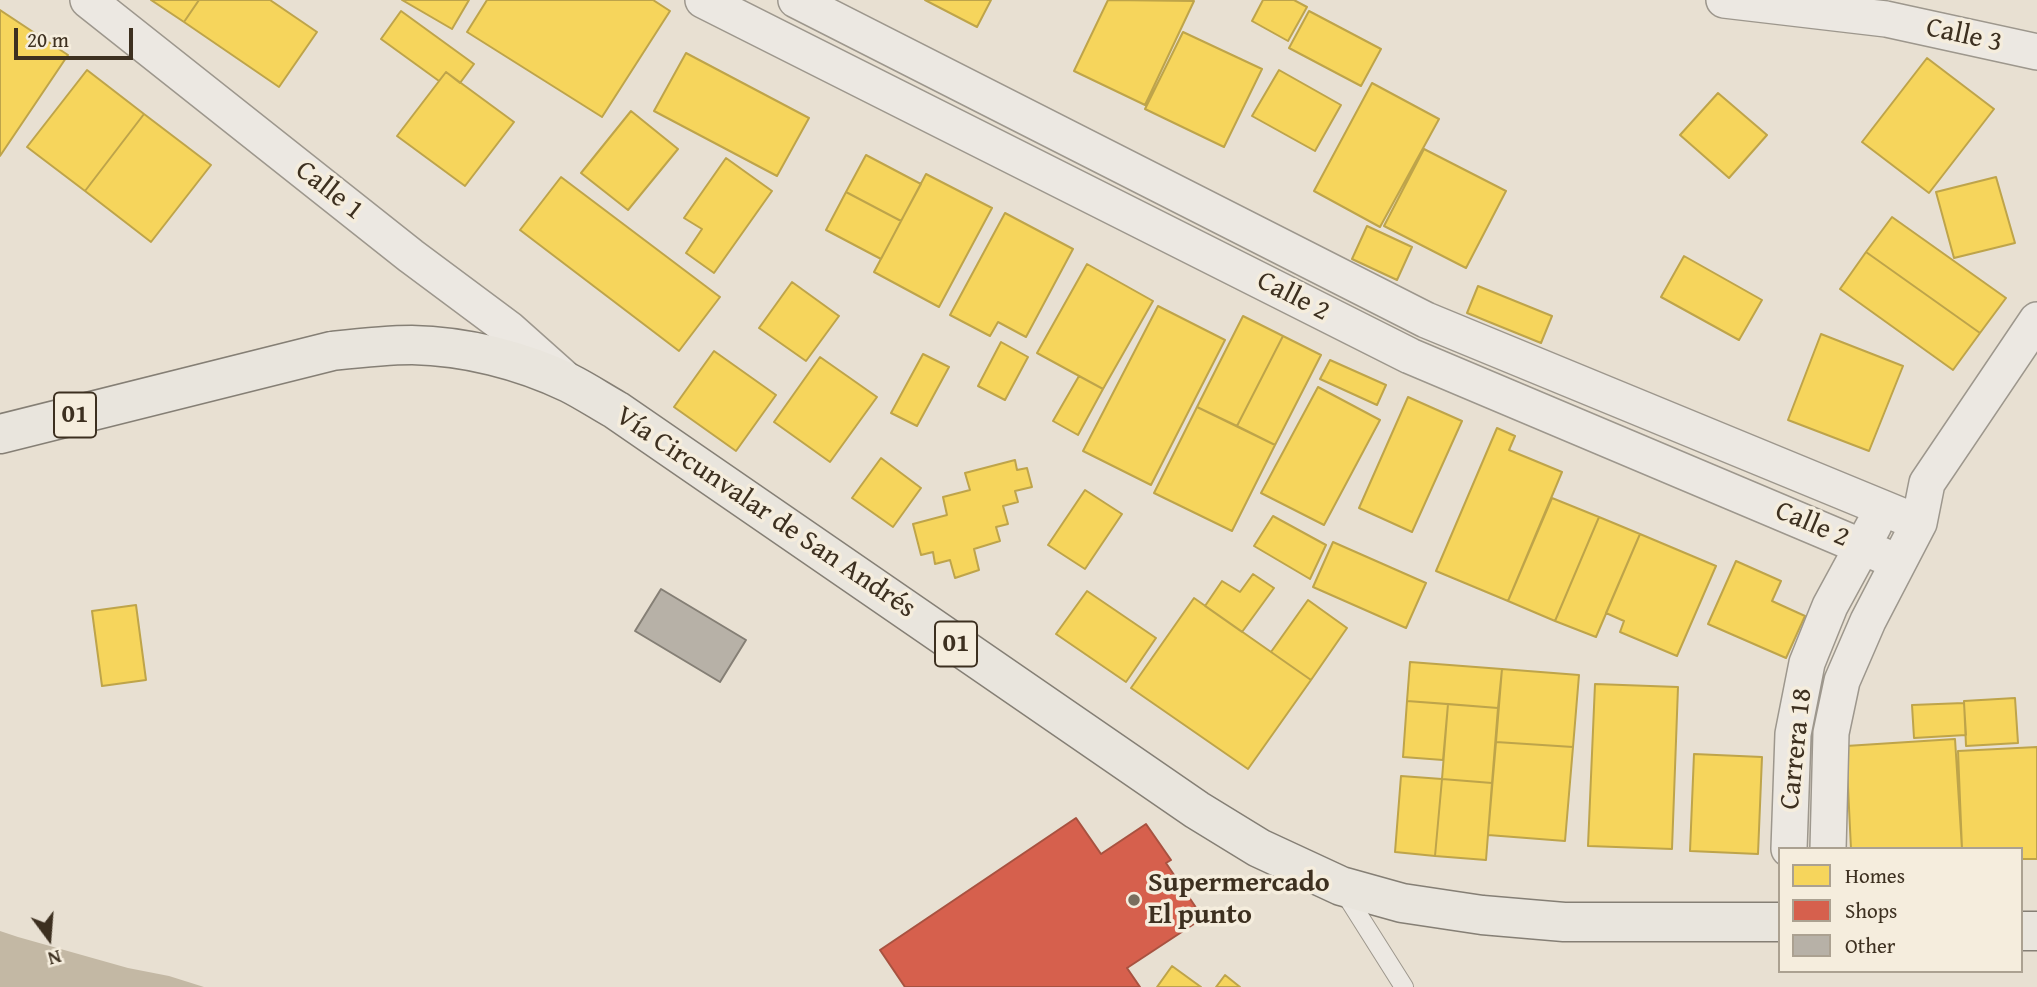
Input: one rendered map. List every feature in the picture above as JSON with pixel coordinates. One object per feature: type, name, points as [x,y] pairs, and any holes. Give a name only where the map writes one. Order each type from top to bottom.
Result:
[{"type":"highway","name":"Vía Circunvalar de San Andrés","points":[[0,434],[332,351],[414,345],[490,355],[519,363],[569,383],[615,410],[1197,810],[1259,848],[1341,886],[1402,903],[1482,915],[1550,920],[1778,922]]},
{"type":"street","name":"Calle 1","points":[[88,0],[411,256],[509,329],[569,383]]},
{"type":"street","name":"Calle 2","points":[[796,0],[1426,320],[1919,523]]},
{"type":"street","name":"Calle 3","points":[[1724,0],[1893,9],[2037,52]]},
{"type":"street","name":"Calle 2","points":[[707,1],[1410,356],[1898,562]]},
{"type":"street","points":[[1410,356],[1426,320]]},
{"type":"street","name":"Carrera 18","points":[[1828,847],[1831,733],[1842,681],[1868,621],[1919,523],[1927,483],[2037,320]]},
{"type":"street","name":"Carrera 18","points":[[1789,847],[1793,734],[1807,663],[1830,606],[1883,508],[1927,483]]},
{"type":"lane","points":[[1341,886],[1405,987]]},
{"type":"shaded area","points":[[0,931],[128,968],[169,976],[204,987],[0,987]]},
{"type":"building: Homes","points":[[151,0],[199,0],[184,22]]},
{"type":"building: Homes","points":[[199,0],[270,0],[317,32],[279,87],[184,22]]},
{"type":"building: Homes","points":[[402,0],[469,0],[452,29]]},
{"type":"building: Homes","points":[[487,0],[653,0],[670,11],[602,117],[467,32]]},
{"type":"building: Homes","points":[[925,0],[991,0],[977,27]]},
{"type":"building: Homes","points":[[1108,0],[1194,1],[1145,105],[1074,71]]},
{"type":"building: Homes","points":[[1263,0],[1294,0],[1307,7],[1288,41],[1252,21]]},
{"type":"building: Homes","points":[[0,10],[68,55],[0,156]]},
{"type":"building: Homes","points":[[401,11],[474,64],[460,83],[446,72],[439,81],[381,39]]},
{"type":"building: Homes","points":[[1309,11],[1381,49],[1361,86],[1289,48]]},
{"type":"building: Homes","points":[[1183,32],[1262,69],[1224,147],[1145,109]]},
{"type":"building: Homes","points":[[686,53],[809,118],[777,176],[654,111]]},
{"type":"building: Homes","points":[[1927,58],[1994,109],[1929,193],[1862,142]]},
{"type":"building: Homes","points":[[87,70],[144,114],[85,191],[27,147]]},
{"type":"building: Homes","points":[[1279,70],[1341,105],[1315,151],[1252,116]]},
{"type":"building: Homes","points":[[446,72],[514,122],[465,186],[397,136]]},
{"type":"building: Homes","points":[[1372,83],[1439,119],[1380,227],[1314,191]]},
{"type":"building: Homes","points":[[1718,93],[1767,135],[1729,178],[1680,135]]},
{"type":"building: Homes","points":[[631,111],[678,149],[628,210],[581,173]]},
{"type":"building: Homes","points":[[144,114],[211,165],[151,242],[85,191]]},
{"type":"building: Homes","points":[[1424,149],[1506,191],[1466,268],[1384,226]]},
{"type":"building: Homes","points":[[866,155],[921,184],[901,221],[846,192]]},
{"type":"building: Homes","points":[[726,158],[772,191],[714,273],[686,253],[702,229],[684,218]]},
{"type":"building: Homes","points":[[926,174],[992,208],[939,307],[874,272]]},
{"type":"building: Homes","points":[[561,177],[720,297],[679,351],[520,230]]},
{"type":"building: Homes","points":[[1996,177],[2015,243],[1954,258],[1936,192]]},
{"type":"building: Homes","points":[[846,192],[901,221],[881,259],[826,230]]},
{"type":"building: Homes","points":[[1005,213],[1073,249],[1026,337],[998,322],[990,336],[950,315]]},
{"type":"building: Homes","points":[[1892,217],[2006,298],[1980,333],[1866,252]]},
{"type":"building: Homes","points":[[1367,226],[1412,247],[1397,280],[1352,259]]},
{"type":"building: Homes","points":[[1866,252],[1980,333],[1953,370],[1840,289]]},
{"type":"building: Homes","points":[[1684,256],[1762,300],[1739,340],[1661,297]]},
{"type":"building: Homes","points":[[1087,264],[1153,301],[1103,389],[1037,353]]},
{"type":"building: Homes","points":[[792,282],[839,316],[806,361],[759,328]]},
{"type":"building: Homes","points":[[1478,286],[1552,316],[1541,343],[1467,313]]},
{"type":"building: Homes","points":[[1158,306],[1225,340],[1151,485],[1083,451]]},
{"type":"building: Homes","points":[[1243,316],[1283,336],[1237,426],[1197,407]]},
{"type":"building: Homes","points":[[1821,334],[1903,366],[1869,451],[1788,420]]},
{"type":"building: Homes","points":[[1283,336],[1321,355],[1275,445],[1237,426]]},
{"type":"building: Homes","points":[[1001,342],[1028,357],[1005,400],[978,386]]},
{"type":"building: Homes","points":[[714,351],[776,395],[736,451],[674,407]]},
{"type":"building: Homes","points":[[923,354],[949,367],[917,426],[891,413]]},
{"type":"building: Homes","points":[[820,357],[877,397],[830,462],[774,422]]},
{"type":"building: Homes","points":[[1330,360],[1386,385],[1377,405],[1320,379]]},
{"type":"building: Homes","points":[[1079,376],[1103,389],[1078,435],[1053,421]]},
{"type":"building: Homes","points":[[1318,387],[1380,420],[1324,525],[1261,493]]},
{"type":"building: Homes","points":[[1408,397],[1462,421],[1412,532],[1359,508]]},
{"type":"building: Homes","points":[[1197,407],[1275,445],[1232,531],[1154,493]]},
{"type":"building: Homes","points":[[1497,428],[1515,436],[1509,450],[1562,472],[1508,601],[1436,571]]},
{"type":"building: Homes","points":[[881,458],[921,488],[893,527],[852,498]]},
{"type":"building: Homes","points":[[1015,460],[1017,470],[1027,468],[1032,487],[1015,491],[1018,502],[1003,506],[1008,524],[996,527],[1000,541],[974,549],[979,570],[955,578],[950,560],[935,564],[933,552],[921,555],[913,524],[947,515],[943,497],[970,490],[965,473]]},
{"type":"building: Homes","points":[[1085,490],[1122,514],[1085,569],[1048,545]]},
{"type":"building: Homes","points":[[1552,498],[1599,517],[1555,621],[1508,601]]},
{"type":"building: Homes","points":[[1273,516],[1326,545],[1310,579],[1254,546]]},
{"type":"building: Homes","points":[[1599,517],[1640,534],[1596,637],[1555,621]]},
{"type":"building: Homes","points":[[1640,534],[1716,566],[1677,656],[1620,632],[1624,621],[1606,613]]},
{"type":"building: Homes","points":[[1333,542],[1426,583],[1406,628],[1313,587]]},
{"type":"building: Homes","points":[[1736,561],[1781,581],[1772,601],[1805,616],[1786,658],[1708,624]]},
{"type":"building: Homes","points":[[1253,574],[1274,588],[1242,632],[1205,606],[1222,581],[1240,592]]},
{"type":"building: Homes","points":[[1087,591],[1156,638],[1126,682],[1056,634]]},
{"type":"building: Homes","points":[[1194,598],[1311,680],[1248,769],[1131,688]]},
{"type":"building: Homes","points":[[1308,600],[1347,628],[1311,680],[1271,652]]},
{"type":"building: Homes","points":[[136,605],[146,680],[102,686],[92,611]]},
{"type":"building: Homes","points":[[1410,662],[1502,669],[1498,708],[1407,701]]},
{"type":"building: Homes","points":[[1502,669],[1579,675],[1573,747],[1496,742]]},
{"type":"building: Homes","points":[[1595,684],[1678,687],[1672,849],[1588,846]]},
{"type":"building: Homes","points":[[2015,698],[2018,743],[1966,746],[1964,701]]},
{"type":"building: Homes","points":[[1407,701],[1448,704],[1443,760],[1403,757]]},
{"type":"building: Homes","points":[[1964,703],[1966,735],[1914,738],[1912,705]]},
{"type":"building: Homes","points":[[1448,704],[1498,708],[1492,783],[1442,779]]},
{"type":"building: Homes","points":[[1955,739],[1962,847],[1851,847],[1846,746]]},
{"type":"building: Homes","points":[[1496,742],[1573,747],[1565,841],[1488,835]]},
{"type":"building: Homes","points":[[2037,747],[2037,859],[2023,859],[2023,847],[1962,847],[1958,751]]},
{"type":"building: Homes","points":[[1694,754],[1762,757],[1758,854],[1690,851]]},
{"type":"building: Homes","points":[[1401,776],[1442,779],[1435,856],[1395,852]]},
{"type":"building: Homes","points":[[1442,779],[1492,783],[1486,860],[1435,856]]},
{"type":"building: Homes","points":[[1172,966],[1201,987],[1157,987]]},
{"type":"building: Homes","points":[[1225,975],[1240,987],[1216,987]]},
{"type":"building: Shops","points":[[1076,818],[1101,854],[1146,824],[1171,860],[1166,863],[1203,918],[1127,968],[1140,987],[905,987],[880,950]]},
{"type":"building: Other","points":[[661,589],[746,640],[720,682],[635,631]]},
{"type":"place","name":"Supermercado El punto","points":[[1134,900]]}]
